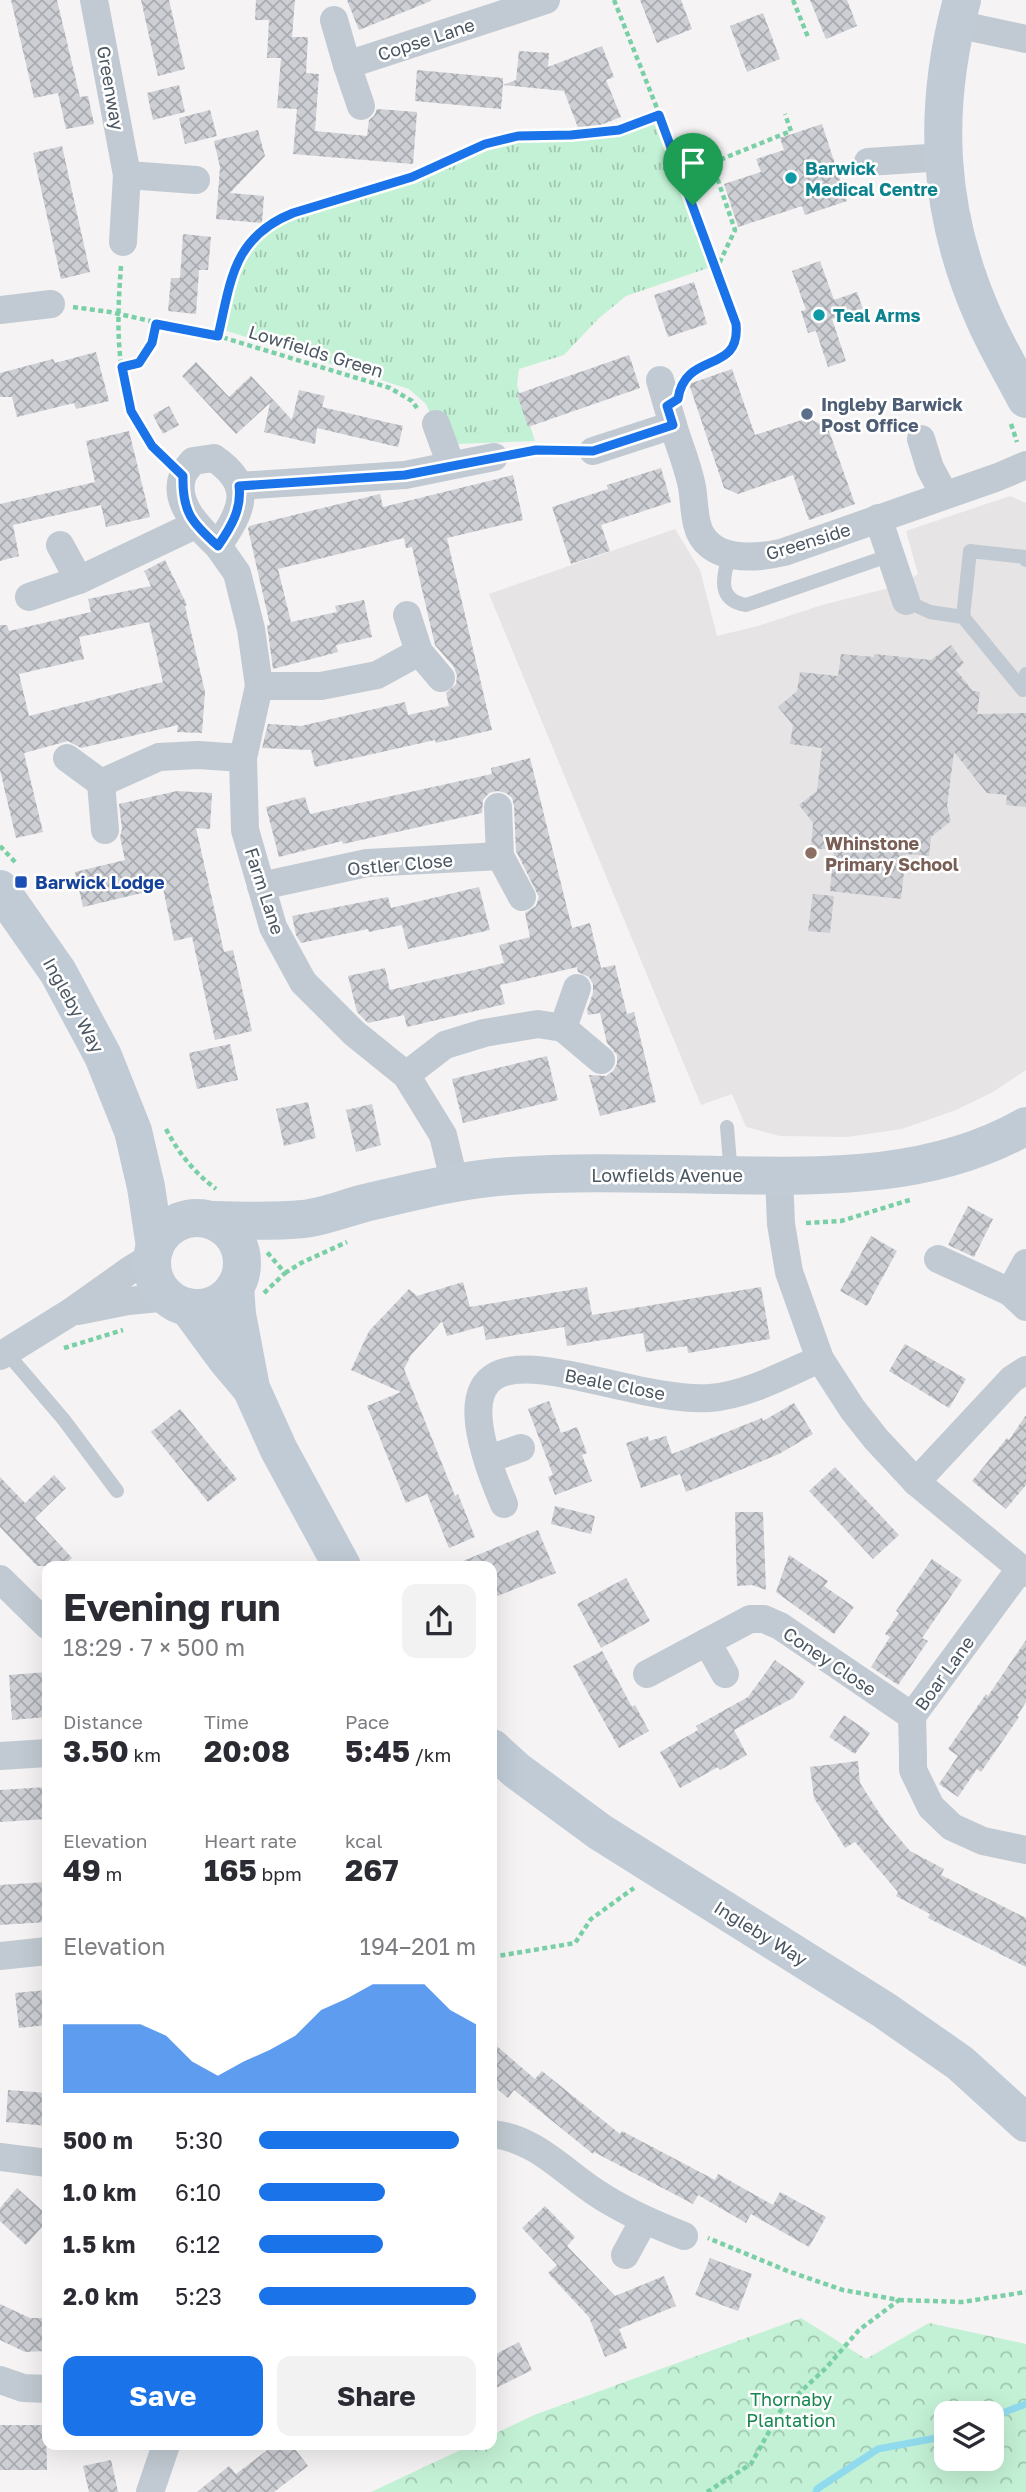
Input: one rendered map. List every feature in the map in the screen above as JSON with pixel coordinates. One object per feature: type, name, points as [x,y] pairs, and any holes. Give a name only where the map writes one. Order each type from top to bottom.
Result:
[{"type":"street","name":"Greenway","points":[[94,0],[127,175],[123,242]]},
{"type":"street","name":"Copse Lane","points":[[347,65],[546,0]]},
{"type":"street","points":[[1026,39],[959,12],[947,66],[943,109],[943,157],[948,206],[963,263],[984,319],[1026,399]]},
{"type":"street","points":[[334,20],[361,106]]},
{"type":"street","points":[[867,162],[943,157]]},
{"type":"street","points":[[127,175],[196,180]]},
{"type":"street","points":[[0,310],[51,304]]},
{"type":"street","points":[[593,451],[666,404],[692,485],[697,525],[702,537],[729,556]]},
{"type":"street","points":[[436,424],[451,466]]},
{"type":"street","points":[[921,439],[930,467],[944,494]]},
{"type":"street","points":[[239,486],[405,475],[494,457]]},
{"type":"street","points":[[183,476],[193,461],[214,458],[232,470],[239,486],[241,500],[233,524],[218,546]]},
{"type":"street","name":"Greenside","points":[[729,556],[764,557],[784,552],[1026,465]]},
{"type":"street","name":"Farm Lane","points":[[183,476],[182,498],[195,525],[218,546],[237,573],[251,629],[259,686],[243,758],[245,830],[273,927],[303,982],[354,1033],[406,1074],[443,1135],[455,1184]]},
{"type":"street","points":[[878,518],[906,601]]},
{"type":"street","points":[[29,597],[79,580],[195,525]]},
{"type":"street","points":[[60,545],[79,580]]},
{"type":"street","points":[[407,615],[419,652],[441,678]]},
{"type":"street","points":[[259,686],[321,686],[377,675],[419,652]]},
{"type":"street","points":[[101,783],[159,757],[198,755],[243,758]]},
{"type":"street","points":[[67,758],[101,783],[105,830]]},
{"type":"street","points":[[498,807],[500,856],[522,897]]},
{"type":"street","name":"Ostler Close","points":[[261,886],[367,863],[500,856]]},
{"type":"street","name":"Ingleby Way","points":[[0,889],[58,972],[103,1056],[132,1130],[146,1187],[154,1252]]},
{"type":"street","points":[[563,1028],[577,988]]},
{"type":"street","points":[[406,1074],[445,1045],[484,1033],[538,1024],[563,1028],[601,1060]]},
{"type":"street","name":"Lowfields Avenue","points":[[203,1219],[252,1222],[305,1219],[364,1203],[509,1176],[625,1174],[779,1177],[857,1174],[909,1167],[960,1155],[1004,1139],[1026,1126]]},
{"type":"street","name":"Ingleby Way","points":[[132,1130],[203,1219]]},
{"type":"street","points":[[779,1177],[781,1224],[789,1272],[820,1359],[861,1419],[916,1482],[1023,1571]]},
{"type":"street","points":[[3,1354],[71,1312],[154,1252],[164,1232],[177,1222],[203,1219],[226,1228],[236,1240],[242,1254],[237,1314],[251,1388],[279,1450],[339,1561]]},
{"type":"street","name":"Lowfields Avenue","points":[[239,1279],[259,1254],[305,1219]]},
{"type":"street","points":[[154,1252],[156,1279],[251,1388]]},
{"type":"street","points":[[938,1259],[1018,1299],[1026,1263]]},
{"type":"street","points":[[71,1312],[128,1301],[178,1302],[206,1307],[223,1300],[239,1279]]},
{"type":"street","name":"Beale Close","points":[[504,1504],[488,1459],[477,1414],[479,1397],[497,1374],[513,1369],[578,1376],[687,1398],[710,1398],[744,1391],[820,1359]]},
{"type":"street","points":[[916,1482],[1012,1379],[1026,1370]]},
{"type":"street","points":[[488,1459],[522,1448]]},
{"type":"street","name":"Boar Lane","points":[[1023,1571],[912,1716],[913,1770],[931,1807],[952,1827],[964,1833],[983,1841],[1026,1850]]},
{"type":"street","points":[[0,1579],[42,1620]]},
{"type":"street","name":"Coney Close","points":[[647,1674],[750,1619],[764,1619],[780,1626],[912,1716]]},
{"type":"street","points":[[708,1642],[725,1674]]},
{"type":"street","points":[[0,1756],[42,1753]]},
{"type":"street","name":"Ingleby Way","points":[[497,1753],[516,1770],[600,1832],[884,2010],[960,2063],[1026,2123]]},
{"type":"street","points":[[0,1956],[42,1952]]},
{"type":"street","points":[[497,2135],[524,2143],[552,2159],[596,2193],[644,2220],[684,2236]]},
{"type":"street","points":[[0,2157],[42,2162]]},
{"type":"street","points":[[625,2255],[644,2220]]},
{"type":"street","points":[[0,2379],[23,2388],[42,2389]]},
{"type":"street","points":[[150,2492],[164,2450]]},
{"type":"lane","points":[[962,617],[970,551],[1025,557],[1026,560]]},
{"type":"lane","points":[[729,556],[724,586],[727,596],[734,603],[746,605],[891,555]]},
{"type":"lane","points":[[906,601],[930,612],[962,617],[1023,690],[1026,674]]},
{"type":"lane","points":[[727,1127],[731,1175]]},
{"type":"lane","points":[[3,1354],[64,1420],[117,1491]]},
{"type":"path","points":[[614,0],[672,146],[736,324],[737,335],[729,353],[688,374],[680,384],[678,399],[666,404]]},
{"type":"path","points":[[793,0],[808,37]]},
{"type":"path","points":[[672,146],[712,163],[791,131],[785,114]]},
{"type":"path","points":[[218,336],[232,275],[242,254],[250,240],[274,220],[412,177],[485,144],[518,136],[571,135],[619,130],[659,115]]},
{"type":"path","points":[[712,163],[735,230],[716,270]]},
{"type":"path","points":[[123,242],[117,314],[118,340],[131,411],[152,446],[183,476]]},
{"type":"path","name":"Lowfields Green","points":[[51,304],[117,314],[218,336],[390,388],[412,401],[428,420],[436,424]]},
{"type":"path","points":[[122,367],[139,363],[152,343],[156,324]]},
{"type":"path","points":[[494,457],[536,450],[593,451]]},
{"type":"path","points":[[781,1224],[841,1221],[917,1198]]},
{"type":"path","points":[[285,1273],[351,1240]]},
{"type":"path","points":[[61,1349],[133,1327]]},
{"type":"path","points":[[497,1956],[575,1943],[591,1919],[661,1870]]},
{"type":"path","points":[[684,2236],[690,2230],[779,2268],[843,2290],[899,2300],[962,2302],[1026,2292]]},
{"type":"path","points":[[707,2492],[751,2464],[781,2410],[826,2368],[859,2330],[899,2300]]},
{"type":"shaded area","name":"Whinstone Primary School","points":[[1010,496],[1026,503],[1026,1070],[993,1092],[956,1110],[902,1129],[847,1137],[780,1136],[746,1127],[732,1094],[701,1105],[489,594],[675,529],[700,570],[717,636],[901,585],[918,574],[906,531]]},
{"type":"green space","points":[[653,121],[677,176],[708,268],[626,296],[598,319],[564,355],[519,369],[517,385],[535,441],[456,444],[431,416],[426,404],[409,389],[224,330],[235,279],[242,264],[260,237],[287,219],[417,179],[486,147],[521,140],[586,138],[625,132]]},
{"type":"green space","name":"Thornaby Plantation","points":[[801,2318],[866,2359],[929,2323],[1026,2344],[1026,2492],[371,2492],[460,2450],[497,2450],[497,2433],[534,2415]]},
{"type":"building","points":[[11,0],[57,0],[80,97],[88,96],[94,124],[66,129],[58,93],[34,98]]},
{"type":"building","points":[[141,0],[169,0],[185,69],[158,76]]},
{"type":"building","points":[[256,0],[295,0],[292,37],[308,37],[306,73],[319,74],[315,131],[367,136],[369,120],[377,109],[417,112],[413,164],[293,154],[297,109],[277,108],[281,58],[267,58],[269,20],[255,20]]},
{"type":"building","points":[[347,0],[431,0],[431,1],[359,30]]},
{"type":"building","points":[[640,0],[681,0],[692,29],[657,43]]},
{"type":"building","points":[[810,0],[847,0],[857,26],[826,39]]},
{"type":"building","points":[[763,13],[780,59],[747,72],[730,26]]},
{"type":"building","points":[[602,46],[614,77],[606,80],[621,117],[580,133],[564,91],[503,85],[516,80],[519,51],[549,53],[548,67]]},
{"type":"building","points":[[417,70],[503,78],[501,109],[415,101]]},
{"type":"building","points":[[179,85],[185,112],[153,120],[147,93]]},
{"type":"building","points":[[210,110],[217,136],[185,144],[179,118]]},
{"type":"building","name":"Barwick Medical Centre","points":[[822,124],[847,201],[805,215],[802,206],[738,227],[724,184],[761,172],[756,159],[784,150],[780,138]]},
{"type":"building","points":[[258,130],[265,156],[230,193],[264,196],[262,223],[216,219],[220,167],[214,141]]},
{"type":"building","points":[[62,146],[90,272],[61,279],[33,153]]},
{"type":"building","points":[[183,234],[211,237],[208,270],[199,270],[196,314],[168,311],[171,278],[180,278]]},
{"type":"building","name":"Teal Arms","points":[[820,261],[834,300],[857,292],[863,309],[832,319],[846,361],[828,367],[816,331],[808,333],[801,311],[806,310],[792,271]]},
{"type":"building","points":[[694,282],[707,324],[668,337],[654,295]]},
{"type":"building","points":[[96,352],[109,401],[76,409],[74,403],[17,417],[12,397],[0,397],[0,373],[53,359],[55,363]]},
{"type":"building","points":[[629,355],[640,388],[528,427],[517,394]]},
{"type":"building","points":[[196,362],[229,397],[251,376],[292,420],[299,390],[325,396],[322,407],[403,426],[398,447],[317,428],[315,444],[264,432],[270,403],[236,434],[182,376]]},
{"type":"building","points":[[732,369],[755,435],[808,418],[828,428],[855,504],[809,520],[793,475],[738,494],[724,488],[689,384]]},
{"type":"building","points":[[169,406],[179,425],[163,434],[153,415]]},
{"type":"building","points":[[129,431],[150,517],[106,527],[101,505],[13,525],[19,556],[0,561],[0,504],[95,482],[86,441]]},
{"type":"building","points":[[661,468],[671,502],[601,525],[610,551],[571,564],[552,507],[608,489],[607,485]]},
{"type":"building","points":[[513,475],[523,520],[447,538],[492,730],[315,767],[311,750],[262,748],[268,724],[301,726],[405,702],[408,715],[449,706],[446,693],[456,684],[457,676],[454,667],[435,645],[412,547],[406,548],[404,538],[278,569],[291,622],[337,612],[335,606],[364,600],[372,637],[336,645],[338,652],[273,669],[267,625],[270,625],[249,526],[380,494],[383,507]]},
{"type":"building","points":[[165,560],[187,605],[185,606],[205,692],[202,733],[177,732],[178,725],[81,748],[68,741],[24,753],[43,832],[16,838],[0,770],[0,625],[7,625],[9,631],[91,612],[88,599],[151,586],[144,571]],"holes":[[[149,622],[163,682],[29,716],[19,674],[84,659],[79,637]]]},
{"type":"building","points":[[951,645],[964,663],[956,670],[973,691],[980,692],[977,714],[1026,713],[1026,807],[1006,805],[1007,795],[987,793],[954,752],[947,806],[951,821],[931,837],[929,856],[906,854],[901,899],[830,891],[834,850],[811,848],[813,823],[799,805],[817,791],[822,748],[790,744],[793,725],[778,707],[797,691],[800,672],[838,676],[841,654],[874,657],[874,654],[931,660]]},
{"type":"building","points":[[530,758],[572,928],[590,923],[601,968],[615,965],[627,1014],[634,1012],[656,1102],[600,1116],[589,1075],[606,1076],[613,1071],[617,1064],[617,1055],[607,1043],[600,1013],[588,1015],[593,984],[589,977],[578,972],[577,967],[500,985],[505,1004],[407,1027],[404,1015],[368,1023],[357,1012],[348,976],[385,968],[390,990],[504,963],[499,945],[530,937],[525,913],[536,906],[539,897],[516,851],[514,806],[512,798],[506,793],[489,793],[483,800],[482,813],[343,844],[342,841],[279,857],[266,807],[305,797],[310,814],[492,774],[491,768]]},
{"type":"building","points":[[177,791],[212,793],[210,829],[196,828],[224,952],[233,950],[252,1031],[215,1040],[192,937],[174,941],[163,888],[83,907],[75,872],[125,860],[120,837],[122,829],[119,804]]},
{"type":"building","points":[[479,887],[490,930],[408,949],[402,925],[301,943],[296,935],[292,916],[388,897],[391,908]]},
{"type":"building","points":[[813,894],[834,896],[830,933],[808,931]]},
{"type":"building","points":[[230,1044],[238,1080],[197,1089],[189,1053]]},
{"type":"building","points":[[547,1056],[558,1100],[463,1123],[452,1079]]},
{"type":"building","points":[[308,1102],[316,1138],[284,1146],[276,1109]]},
{"type":"building","points":[[372,1104],[381,1145],[356,1152],[346,1110]]},
{"type":"building","points":[[968,1206],[993,1219],[974,1257],[948,1245]]},
{"type":"building","points":[[871,1236],[897,1251],[867,1306],[840,1291]]},
{"type":"building","points":[[463,1282],[470,1307],[587,1287],[592,1315],[761,1287],[770,1339],[688,1353],[687,1346],[646,1352],[643,1333],[567,1346],[564,1327],[486,1340],[483,1326],[447,1336],[442,1321],[411,1355],[404,1369],[455,1496],[458,1494],[475,1537],[449,1548],[427,1494],[406,1503],[367,1406],[401,1392],[351,1370],[369,1331],[409,1289],[417,1296]]},
{"type":"building","points":[[905,1344],[966,1379],[949,1408],[889,1371]]},
{"type":"building","points":[[549,1401],[561,1433],[577,1427],[587,1453],[582,1455],[592,1481],[555,1495],[548,1477],[553,1475],[528,1409]]},
{"type":"building","points":[[794,1403],[813,1434],[779,1454],[686,1492],[680,1474],[641,1488],[626,1443],[648,1436],[649,1441],[666,1436],[672,1454],[762,1418],[763,1421]]},
{"type":"building","points":[[180,1409],[237,1479],[208,1502],[151,1432]]},
{"type":"building","points":[[1026,1415],[1026,1485],[1006,1509],[972,1481],[1007,1438],[1009,1440]]},
{"type":"building","points":[[835,1467],[899,1535],[873,1559],[809,1491]]},
{"type":"building","points":[[54,1475],[66,1488],[35,1518],[72,1558],[69,1561],[42,1561],[42,1566],[37,1566],[0,1527],[0,1477],[25,1503]]},
{"type":"building","points":[[555,1506],[595,1516],[591,1534],[551,1524]]},
{"type":"building","points":[[735,1512],[763,1512],[766,1590],[752,1585],[737,1586]]},
{"type":"building","points":[[538,1530],[556,1573],[497,1596],[497,1561],[463,1561]]},
{"type":"building","points":[[789,1555],[828,1581],[824,1586],[854,1607],[834,1634],[776,1592]]},
{"type":"building","points":[[932,1559],[962,1580],[922,1638],[928,1641],[898,1685],[871,1667],[890,1637],[885,1634],[899,1613],[896,1611]]},
{"type":"building","points":[[626,1578],[650,1621],[601,1648],[577,1604]]},
{"type":"building","points":[[1026,1640],[1026,1702],[1017,1716],[1019,1717],[981,1772],[977,1769],[958,1797],[939,1784],[958,1756],[948,1749]]},
{"type":"building","points":[[602,1651],[632,1707],[635,1705],[649,1731],[619,1748],[573,1666]]},
{"type":"building","points":[[775,1660],[805,1682],[793,1698],[734,1730],[747,1755],[680,1788],[660,1752],[698,1730],[696,1726],[748,1697]]},
{"type":"building","points":[[42,1672],[42,1717],[12,1720],[9,1675]]},
{"type":"building","points":[[844,1715],[870,1733],[855,1754],[829,1737]]},
{"type":"building","points":[[858,1761],[860,1783],[885,1822],[910,1851],[944,1869],[941,1875],[1026,1918],[1026,1967],[928,1918],[930,1914],[896,1896],[898,1892],[855,1842],[845,1848],[814,1798],[810,1767]]},
{"type":"building","points":[[42,1787],[42,1819],[0,1822],[0,1790]]},
{"type":"building","points":[[42,1882],[42,1922],[0,1925],[0,1885]]},
{"type":"building","points":[[42,1990],[42,2026],[19,2028],[15,1993]]},
{"type":"building","points":[[497,2046],[535,2079],[542,2071],[620,2134],[622,2131],[715,2180],[718,2174],[773,2205],[780,2192],[826,2217],[809,2247],[751,2214],[746,2223],[698,2195],[693,2204],[594,2152],[593,2154],[514,2090],[508,2098],[497,2089]]},
{"type":"building","points":[[8,2090],[42,2093],[42,2126],[6,2122]]},
{"type":"building","points":[[17,2188],[42,2210],[42,2227],[26,2245],[0,2221],[0,2208]]},
{"type":"building","points":[[545,2206],[575,2237],[567,2246],[615,2296],[664,2276],[676,2306],[619,2329],[627,2348],[605,2357],[589,2317],[548,2273],[557,2265],[522,2228]]},
{"type":"building","points":[[710,2258],[752,2274],[738,2311],[695,2295]]},
{"type":"building","points":[[0,2304],[30,2318],[42,2318],[42,2351],[25,2352],[0,2340]]},
{"type":"building","points":[[519,2342],[532,2370],[497,2388],[497,2353]]},
{"type":"building","points":[[0,2425],[42,2425],[42,2450],[47,2450],[47,2470],[0,2470]]},
{"type":"building","points":[[267,2450],[296,2450],[308,2466],[274,2492],[197,2492],[229,2466],[236,2474]]},
{"type":"building","points":[[111,2460],[118,2492],[89,2492],[83,2466]]},
{"type":"waterway","points":[[1004,2412],[1026,2404]]},
{"type":"waterway","points":[[816,2492],[878,2449],[934,2438]]},
{"type":"place","name":"Barwick Medical Centre","points":[[791,178]]},
{"type":"place","name":"Teal Arms","points":[[819,315]]},
{"type":"place","name":"Ingleby Barwick Post Office","points":[[807,414]]},
{"type":"place","name":"Whinstone Primary School","points":[[811,853]]},
{"type":"place","name":"Barwick Lodge","points":[[21,882]]},
{"type":"route","points":[[659,115],[693,205],[736,324],[737,335],[729,353],[688,374],[680,384],[678,399],[667,406],[673,425],[593,451],[536,450],[405,475],[239,486],[241,500],[233,524],[218,546],[195,525],[182,498],[183,476],[152,446],[131,411],[122,367],[139,363],[152,343],[156,324],[218,336],[232,275],[250,240],[274,220],[293,213],[412,177],[485,144],[518,136],[571,135],[619,130],[659,115]]}]
